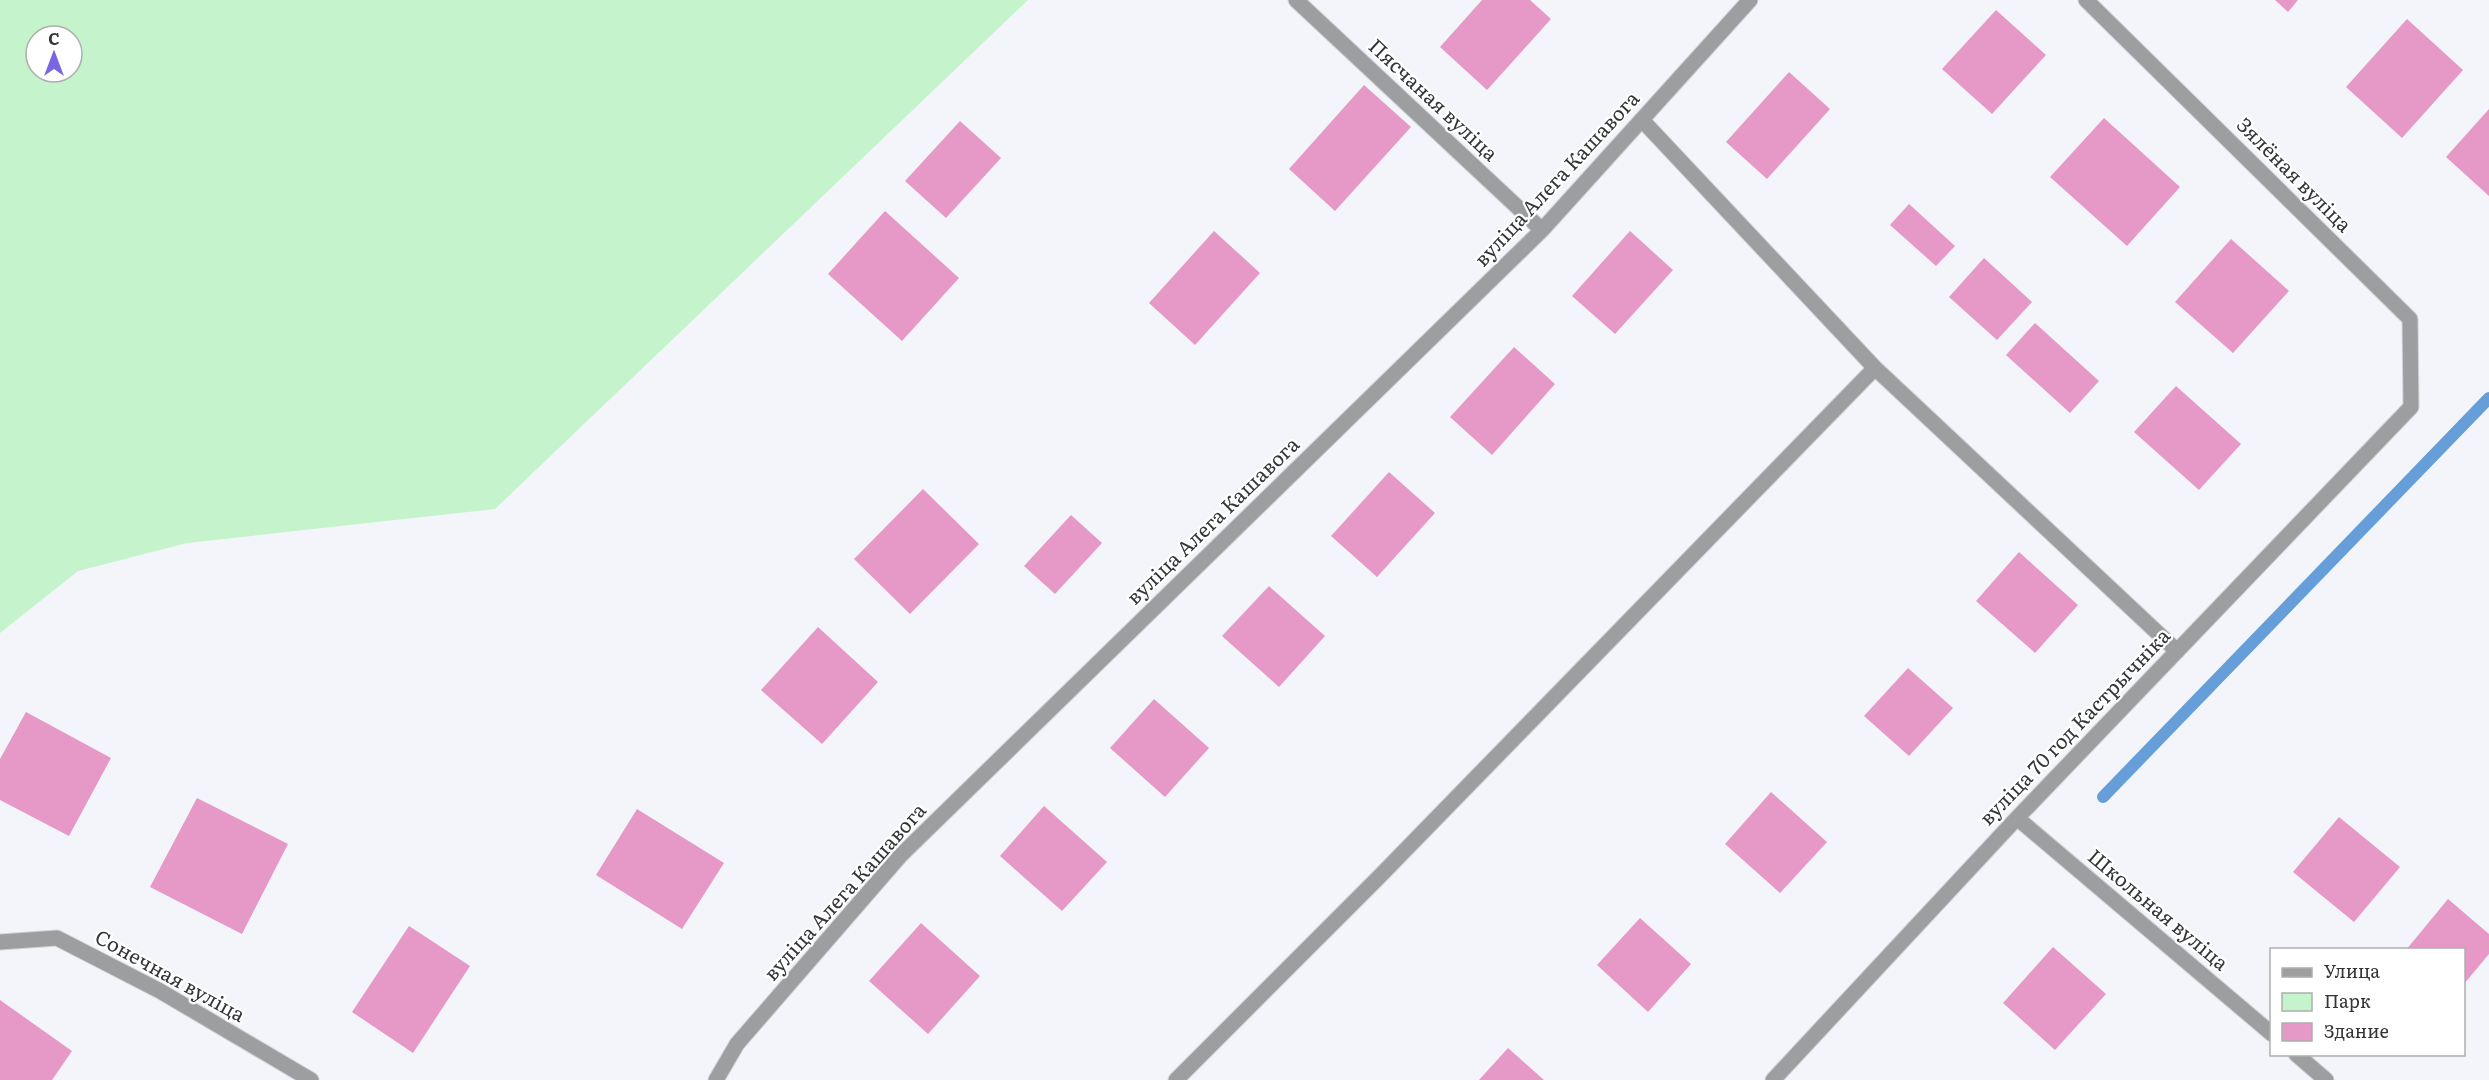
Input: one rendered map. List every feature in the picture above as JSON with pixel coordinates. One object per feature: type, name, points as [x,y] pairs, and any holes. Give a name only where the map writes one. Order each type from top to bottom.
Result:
[{"type":"street","name":"Пясчаная вуліца","points":[[1296,0],[1542,230]]},
{"type":"street","name":"вуліца Алега Кашавога","points":[[716,1080],[737,1044],[900,856],[1542,230],[1750,0]]},
{"type":"street","name":"Зялёная вуліца","points":[[2086,0],[2410,319],[2411,407]]},
{"type":"street","points":[[1642,120],[1875,368],[2177,651]]},
{"type":"street","points":[[1176,1080],[1379,877],[1875,368]]},
{"type":"street","name":"вуліца 70 год Кастрычніка","points":[[1773,1080],[2017,818],[2411,407]]},
{"type":"street","name":"Школьная вуліца","points":[[2017,818],[2270,1033]]},
{"type":"street","name":"Сонечная вуліца","points":[[0,942],[57,938],[160,991],[310,1080]]},
{"type":"street","points":[[2298,1056],[2326,1080]]},
{"type":"green space","points":[[0,0],[1028,0],[495,509],[187,543],[78,571],[0,633]]},
{"type":"building","points":[[1482,0],[1530,0],[1551,19],[1487,90],[1440,47]]},
{"type":"building","points":[[2275,0],[2298,0],[2288,12]]},
{"type":"building","points":[[1996,10],[2046,55],[1992,114],[1942,69]]},
{"type":"building","points":[[2407,19],[2463,70],[2402,138],[2346,87]]},
{"type":"building","points":[[1789,72],[1830,109],[1767,179],[1726,142]]},
{"type":"building","points":[[1364,85],[1411,127],[1335,211],[1289,169]]},
{"type":"building","points":[[2489,109],[2489,196],[2446,157]]},
{"type":"building","points":[[2104,118],[2180,187],[2127,246],[2050,177]]},
{"type":"building","points":[[960,121],[1001,158],[946,218],[905,181]]},
{"type":"building","points":[[1909,204],[1955,246],[1936,266],[1890,225]]},
{"type":"building","points":[[885,211],[959,278],[902,341],[828,274]]},
{"type":"building","points":[[1214,231],[1260,273],[1195,345],[1149,303]]},
{"type":"building","points":[[1630,231],[1673,270],[1615,334],[1572,296]]},
{"type":"building","points":[[2231,239],[2289,291],[2233,353],[2175,302]]},
{"type":"building","points":[[1984,258],[2032,302],[1997,340],[1949,297]]},
{"type":"building","points":[[2035,323],[2099,381],[2070,413],[2006,355]]},
{"type":"building","points":[[1514,347],[1555,384],[1492,455],[1450,417]]},
{"type":"building","points":[[2176,386],[2241,444],[2199,490],[2134,432]]},
{"type":"building","points":[[1389,472],[1435,513],[1377,577],[1331,536]]},
{"type":"building","points":[[923,489],[979,544],[910,614],[854,559]]},
{"type":"building","points":[[1071,515],[1102,543],[1055,594],[1024,566]]},
{"type":"building","points":[[2019,552],[2078,605],[2035,653],[1976,601]]},
{"type":"building","points":[[1269,586],[1325,636],[1279,687],[1222,636]]},
{"type":"building","points":[[818,627],[878,682],[822,744],[761,690]]},
{"type":"building","points":[[1908,668],[1953,708],[1909,756],[1864,716]]},
{"type":"building","points":[[1154,699],[1209,748],[1165,797],[1110,748]]},
{"type":"building","points":[[26,712],[111,758],[69,836],[0,800],[0,759]]},
{"type":"building","points":[[1771,792],[1827,842],[1780,893],[1725,844]]},
{"type":"building","points":[[197,798],[288,844],[242,934],[150,887]]},
{"type":"building","points":[[1044,806],[1107,862],[1062,911],[1000,856]]},
{"type":"building","points":[[637,809],[724,863],[682,929],[596,875]]},
{"type":"building","points":[[2339,817],[2400,867],[2354,922],[2293,872]]},
{"type":"building","points":[[2448,899],[2489,934],[2489,954],[2465,983],[2465,948],[2408,948]]},
{"type":"building","points":[[1640,918],[1691,964],[1648,1012],[1597,965]]},
{"type":"building","points":[[921,923],[980,976],[928,1034],[869,981]]},
{"type":"building","points":[[409,926],[470,966],[413,1053],[352,1012]]},
{"type":"building","points":[[2053,947],[2106,994],[2055,1050],[2003,1003]]},
{"type":"building","points":[[0,1000],[72,1051],[52,1080],[0,1080]]},
{"type":"building","points":[[1508,1048],[1544,1080],[1479,1080]]},
{"type":"waterway","points":[[2103,797],[2489,398]]}]
